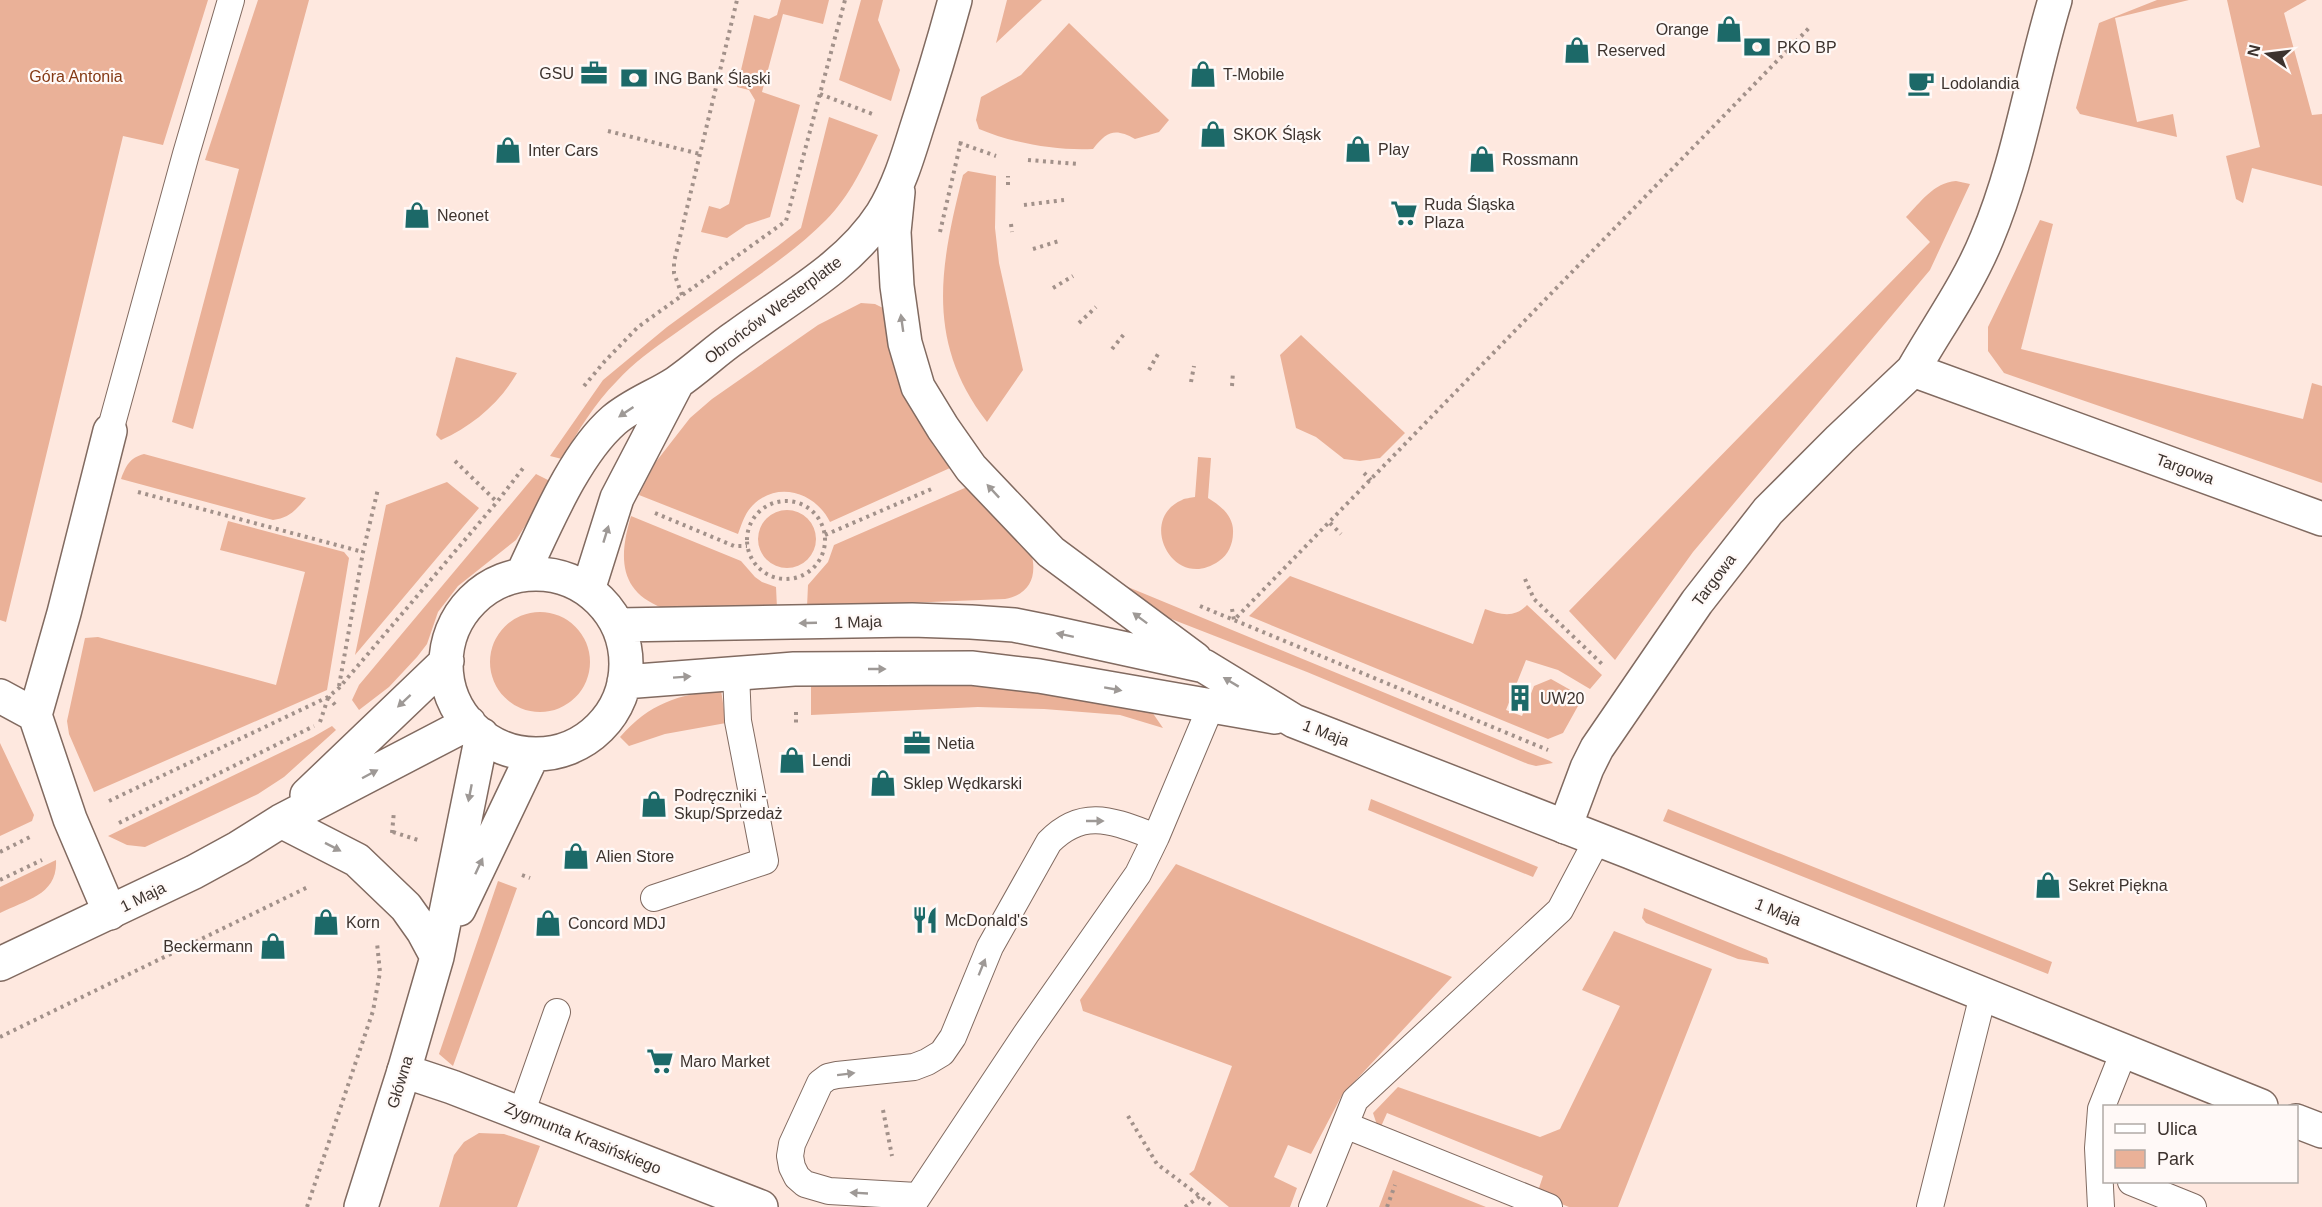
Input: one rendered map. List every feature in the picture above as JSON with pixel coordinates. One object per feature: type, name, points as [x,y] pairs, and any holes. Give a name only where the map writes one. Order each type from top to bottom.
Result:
[{"type":"street","name":"Obrońców Westerplatte","points":[[522,575],[570,477],[614,420],[642,401],[676,383],[708,357],[821,276],[851,250],[882,214],[899,182],[936,73],[955,0]]},
{"type":"street","name":"Targowa","points":[[1565,827],[1597,748],[1697,602],[1768,511],[1913,370],[1942,324],[1987,239],[2007,179],[2055,0]]},
{"type":"street","points":[[899,182],[894,232],[897,286],[905,343],[918,387],[943,428],[971,468],[1051,552],[1204,666]]},
{"type":"street","name":"Targowa","points":[[1913,370],[2322,519]]},
{"type":"street","name":"Obrońców Westerplatte","points":[[588,590],[617,498],[676,383]]},
{"type":"street","points":[[110,431],[64,613],[35,715],[75,831],[110,913]]},
{"type":"street","points":[[545,573],[568,579],[588,590],[606,606],[618,625],[626,653],[624,682],[612,711],[592,735],[564,750],[533,754],[497,745],[475,729],[456,704],[449,683],[447,661],[450,636],[461,614],[477,596],[498,582],[522,575],[545,573]]},
{"type":"street","name":"1 Maja","points":[[618,625],[912,620],[971,622],[1023,627],[1204,666],[1294,721],[1565,827],[2256,1105]]},
{"type":"street","name":"1 Maja","points":[[281,821],[447,661]]},
{"type":"street","name":"1 Maja","points":[[624,682],[794,669],[970,668],[1039,676],[1294,721]]},
{"type":"street","points":[[0,696],[35,715]]},
{"type":"street","name":"1 Maja","points":[[0,964],[202,867],[281,821],[475,729]]},
{"type":"street","name":"Główna","points":[[361,1207],[404,1071],[436,957],[475,729]]},
{"type":"street","name":"Główna","points":[[436,957],[533,754]]},
{"type":"street","points":[[281,821],[357,860],[406,908],[423,931],[436,957]]},
{"type":"street","name":"Zygmunta Krasińskiego","points":[[404,1071],[522,1114],[761,1207]]},
{"type":"street","points":[[2298,1122],[2322,1131]]},
{"type":"lane","points":[[110,431],[231,0]]},
{"type":"lane","points":[[654,898],[765,861],[738,721],[736,673]]},
{"type":"lane","points":[[1156,837],[1105,821],[1075,823],[1062,829],[1049,842],[990,947],[953,1037],[942,1053],[914,1067],[837,1075],[828,1077],[820,1083],[792,1144],[790,1156],[797,1177],[805,1184],[829,1191],[914,1202],[1138,874],[1156,837],[1211,706]]},
{"type":"lane","points":[[1312,1207],[1355,1100],[1560,910],[1597,840]]},
{"type":"lane","points":[[1930,1207],[1983,995]]},
{"type":"lane","points":[[522,1114],[557,1012]]},
{"type":"lane","points":[[2101,1207],[2101,1109],[2124,1052]]},
{"type":"lane","points":[[1345,1125],[1549,1207]]},
{"type":"lane","points":[[2133,1183],[2193,1207]]},
{"type":"path","points":[[682,295],[674,273],[674,262],[737,0]]},
{"type":"path","points":[[786,221],[845,0]]},
{"type":"path","points":[[1234,620],[1810,27]]},
{"type":"path","points":[[820,94],[883,117]]},
{"type":"path","points":[[608,131],[700,154]]},
{"type":"path","points":[[939,237],[960,144]]},
{"type":"path","points":[[984,152],[996,156]]},
{"type":"path","points":[[1028,160],[1078,164]]},
{"type":"path","points":[[1008,176],[1008,185]]},
{"type":"path","points":[[1024,205],[1064,200]]},
{"type":"path","points":[[1011,224],[1012,232]]},
{"type":"path","points":[[1034,249],[1059,241]]},
{"type":"path","points":[[1053,288],[1073,276]]},
{"type":"path","points":[[1079,323],[1096,307]]},
{"type":"path","points":[[1112,349],[1125,333]]},
{"type":"path","points":[[1149,370],[1158,354]]},
{"type":"path","points":[[1191,382],[1194,366]]},
{"type":"path","points":[[1232,386],[1233,372]]},
{"type":"path","points":[[455,461],[497,502]]},
{"type":"path","points":[[1364,474],[1371,480]]},
{"type":"path","points":[[98,481],[363,552]]},
{"type":"path","points":[[825,535],[937,486]]},
{"type":"path","points":[[339,688],[363,552],[378,489]]},
{"type":"path","points":[[780,501],[801,503],[810,508],[822,525],[825,535],[820,558],[803,575],[792,579],[780,579],[763,571],[751,558],[747,546],[749,525],[754,516],[761,509],[780,501]]},
{"type":"path","points":[[646,510],[734,546],[747,546]]},
{"type":"path","points":[[1330,523],[1341,534]]},
{"type":"path","points":[[1525,579],[1534,599],[1602,664]]},
{"type":"path","points":[[1192,603],[1587,768]]},
{"type":"path","points":[[1232,609],[1234,620]]},
{"type":"path","points":[[0,852],[75,831],[319,723],[328,697],[75,831],[0,880]]},
{"type":"path","points":[[0,1037],[306,886],[339,880],[357,860],[393,832]]},
{"type":"path","points":[[307,1207],[373,1011],[380,972],[376,935]]},
{"type":"path","points":[[884,1110],[885,1120]]},
{"type":"path","points":[[1128,1116],[1157,1164],[1214,1207]]},
{"type":"path","points":[[1185,1207],[1200,1196]]},
{"type":"green space","name":"Góra Antonia","points":[[0,0],[208,0],[163,145],[123,136],[6,622],[0,620]]},
{"type":"green space","points":[[258,0],[309,0],[193,429],[172,422],[239,169],[205,160]]},
{"type":"green space","points":[[781,0],[829,0],[823,24],[783,14],[762,92],[800,105],[770,217],[746,225],[727,238],[701,232],[709,206],[720,209],[729,204],[755,100],[749,90],[737,87],[754,15],[769,19],[777,15]]},
{"type":"green space","points":[[861,0],[883,0],[878,20],[900,70],[891,101],[839,80]]},
{"type":"green space","points":[[1007,0],[1042,0],[996,43]]},
{"type":"green space","points":[[2157,0],[2189,0],[2115,18],[2137,122],[2173,114],[2177,137],[2080,114],[2076,108],[2099,23]]},
{"type":"green space","points":[[2227,0],[2307,0],[2284,13],[2312,115],[2322,114],[2322,186],[2252,168],[2243,203],[2236,199],[2226,156],[2260,147]]},
{"type":"green space","points":[[1069,23],[1169,120],[1159,132],[1135,139],[1122,133],[1112,133],[1103,138],[1093,149],[1079,149],[1020,142],[979,129],[976,120],[981,97],[1021,75]]},
{"type":"green space","points":[[829,117],[878,135],[856,180],[835,211],[790,252],[636,362],[594,408],[562,459],[550,456],[603,380],[667,327],[801,228]]},
{"type":"green space","points":[[968,171],[996,176],[995,228],[999,263],[1023,370],[987,422],[967,392],[954,362],[946,333],[943,303],[948,241],[963,175]]},
{"type":"green space","points":[[1956,181],[1970,184],[1930,270],[1693,552],[1615,660],[1569,611],[1930,242],[1906,217],[1934,189]]},
{"type":"green space","points":[[2040,220],[2053,224],[2021,349],[2303,419],[2312,383],[2322,386],[2322,483],[2004,373],[1988,351],[1988,327]]},
{"type":"green space","points":[[861,303],[875,304],[885,309],[901,386],[933,445],[950,468],[830,522],[824,512],[806,497],[796,493],[774,493],[763,497],[750,508],[738,534],[639,495],[655,463],[690,418],[712,399],[818,325]]},
{"type":"green space","points":[[1301,335],[1405,433],[1380,458],[1360,461],[1344,459],[1316,437],[1296,428],[1280,355]]},
{"type":"green space","points":[[456,357],[517,373],[502,395],[484,413],[441,440],[436,435]]},
{"type":"green space","points":[[144,454],[306,498],[292,513],[273,520],[121,479],[129,463]]},
{"type":"green space","points":[[1198,457],[1211,458],[1208,498],[1222,508],[1229,517],[1233,527],[1233,537],[1225,556],[1219,561],[1203,568],[1188,568],[1175,561],[1166,550],[1162,537],[1162,522],[1169,510],[1183,499],[1195,497]]},
{"type":"green space","points":[[536,474],[550,481],[536,509],[516,540],[458,586],[438,612],[427,644],[417,657],[389,687],[359,710],[352,700],[359,685]]},
{"type":"green space","points":[[447,482],[479,508],[355,655],[386,505]]},
{"type":"green space","points":[[967,487],[1032,556],[1032,579],[1020,594],[1005,599],[807,607],[808,585],[828,562],[834,545]]},
{"type":"green space","points":[[781,510],[793,510],[808,518],[816,533],[816,545],[808,560],[793,568],[781,568],[766,560],[758,545],[758,533],[766,518]]},
{"type":"green space","points":[[631,516],[741,561],[755,577],[776,587],[777,608],[663,608],[648,601],[637,592],[626,571],[625,545]]},
{"type":"green space","points":[[228,521],[344,552],[349,558],[327,690],[94,792],[69,734],[67,721],[85,638],[98,637],[276,685],[305,572],[220,550]]},
{"type":"green space","points":[[1290,576],[1473,644],[1485,609],[1497,613],[1513,614],[1527,605],[1602,675],[1590,689],[1558,670],[1526,660],[1506,710],[1522,716],[1534,686],[1551,679],[1583,697],[1563,733],[1548,739],[1249,616]]},
{"type":"green space","points":[[1111,580],[1553,763],[1536,766],[1528,764],[1307,672],[1161,615]]},
{"type":"green space","points":[[540,612],[559,616],[575,627],[586,643],[590,662],[586,681],[575,697],[559,708],[540,712],[521,708],[505,697],[494,681],[490,662],[494,643],[505,627],[521,616]]},
{"type":"green space","points":[[811,685],[960,685],[1037,691],[1152,712],[1163,728],[1120,715],[1044,709],[978,707],[811,715]]},
{"type":"green space","points":[[721,690],[726,723],[665,734],[629,746],[620,737],[642,716],[665,703],[678,698]]},
{"type":"green space","points":[[332,726],[336,730],[284,777],[258,794],[145,847],[127,845],[108,836],[313,737]]},
{"type":"green space","points":[[0,743],[34,815],[32,821],[0,836]]},
{"type":"green space","points":[[1371,799],[1538,867],[1533,877],[1368,810]]},
{"type":"green space","points":[[1668,809],[2052,962],[2048,974],[1663,821]]},
{"type":"green space","points":[[56,860],[52,881],[46,889],[30,900],[0,913],[0,887]]},
{"type":"green space","points":[[1176,864],[1452,977],[1342,1095],[1311,1154],[1288,1145],[1274,1177],[1297,1188],[1290,1207],[1229,1207],[1189,1174],[1194,1170],[1232,1066],[1083,1011],[1080,1000]]},
{"type":"green space","points":[[498,881],[517,888],[453,1066],[439,1054]]},
{"type":"green space","points":[[1644,908],[1767,958],[1769,964],[1738,959],[1646,923],[1642,918]]},
{"type":"green space","points":[[1614,931],[1712,969],[1618,1207],[1569,1207],[1537,1194],[1543,1176],[1387,1113],[1379,1131],[1373,1113],[1398,1087],[1540,1137],[1560,1129],[1620,1006],[1582,990]]},
{"type":"green space","points":[[479,1133],[504,1134],[540,1146],[517,1207],[439,1207],[454,1155],[464,1142]]},
{"type":"green space","points":[[1393,1170],[1486,1207],[1379,1207]]},
{"type":"place","name":"Orange","points":[[1729,29]]},
{"type":"place","name":"PKO BP","points":[[1757,47]]},
{"type":"place","name":"Reserved","points":[[1577,50]]},
{"type":"place","name":"GSU","points":[[594,73]]},
{"type":"place","name":"T-Mobile","points":[[1203,74]]},
{"type":"place","name":"ING Bank Śląski","points":[[634,78]]},
{"type":"place","name":"Lodolandia","points":[[1921,83]]},
{"type":"place","name":"SKOK Śląsk","points":[[1213,134]]},
{"type":"place","name":"Play","points":[[1358,149]]},
{"type":"place","name":"Inter Cars","points":[[508,150]]},
{"type":"place","name":"Rossmann","points":[[1482,159]]},
{"type":"place","name":"Ruda Śląska Plaza","points":[[1404,213]]},
{"type":"place","name":"Neonet","points":[[417,215]]},
{"type":"place","name":"UW20","points":[[1520,698]]},
{"type":"place","name":"Netia","points":[[917,743]]},
{"type":"place","name":"Lendi","points":[[792,760]]},
{"type":"place","name":"Sklep Wędkarski","points":[[883,783]]},
{"type":"place","name":"Podręczniki - Skup/Sprzedaż","points":[[654,804]]},
{"type":"place","name":"Alien Store","points":[[576,856]]},
{"type":"place","name":"Sekret Piękna","points":[[2048,885]]},
{"type":"place","name":"McDonald's","points":[[925,920]]},
{"type":"place","name":"Korn","points":[[326,922]]},
{"type":"place","name":"Concord MDJ","points":[[548,923]]},
{"type":"place","name":"Beckermann","points":[[273,946]]},
{"type":"place","name":"Maro Market","points":[[660,1061]]}]
